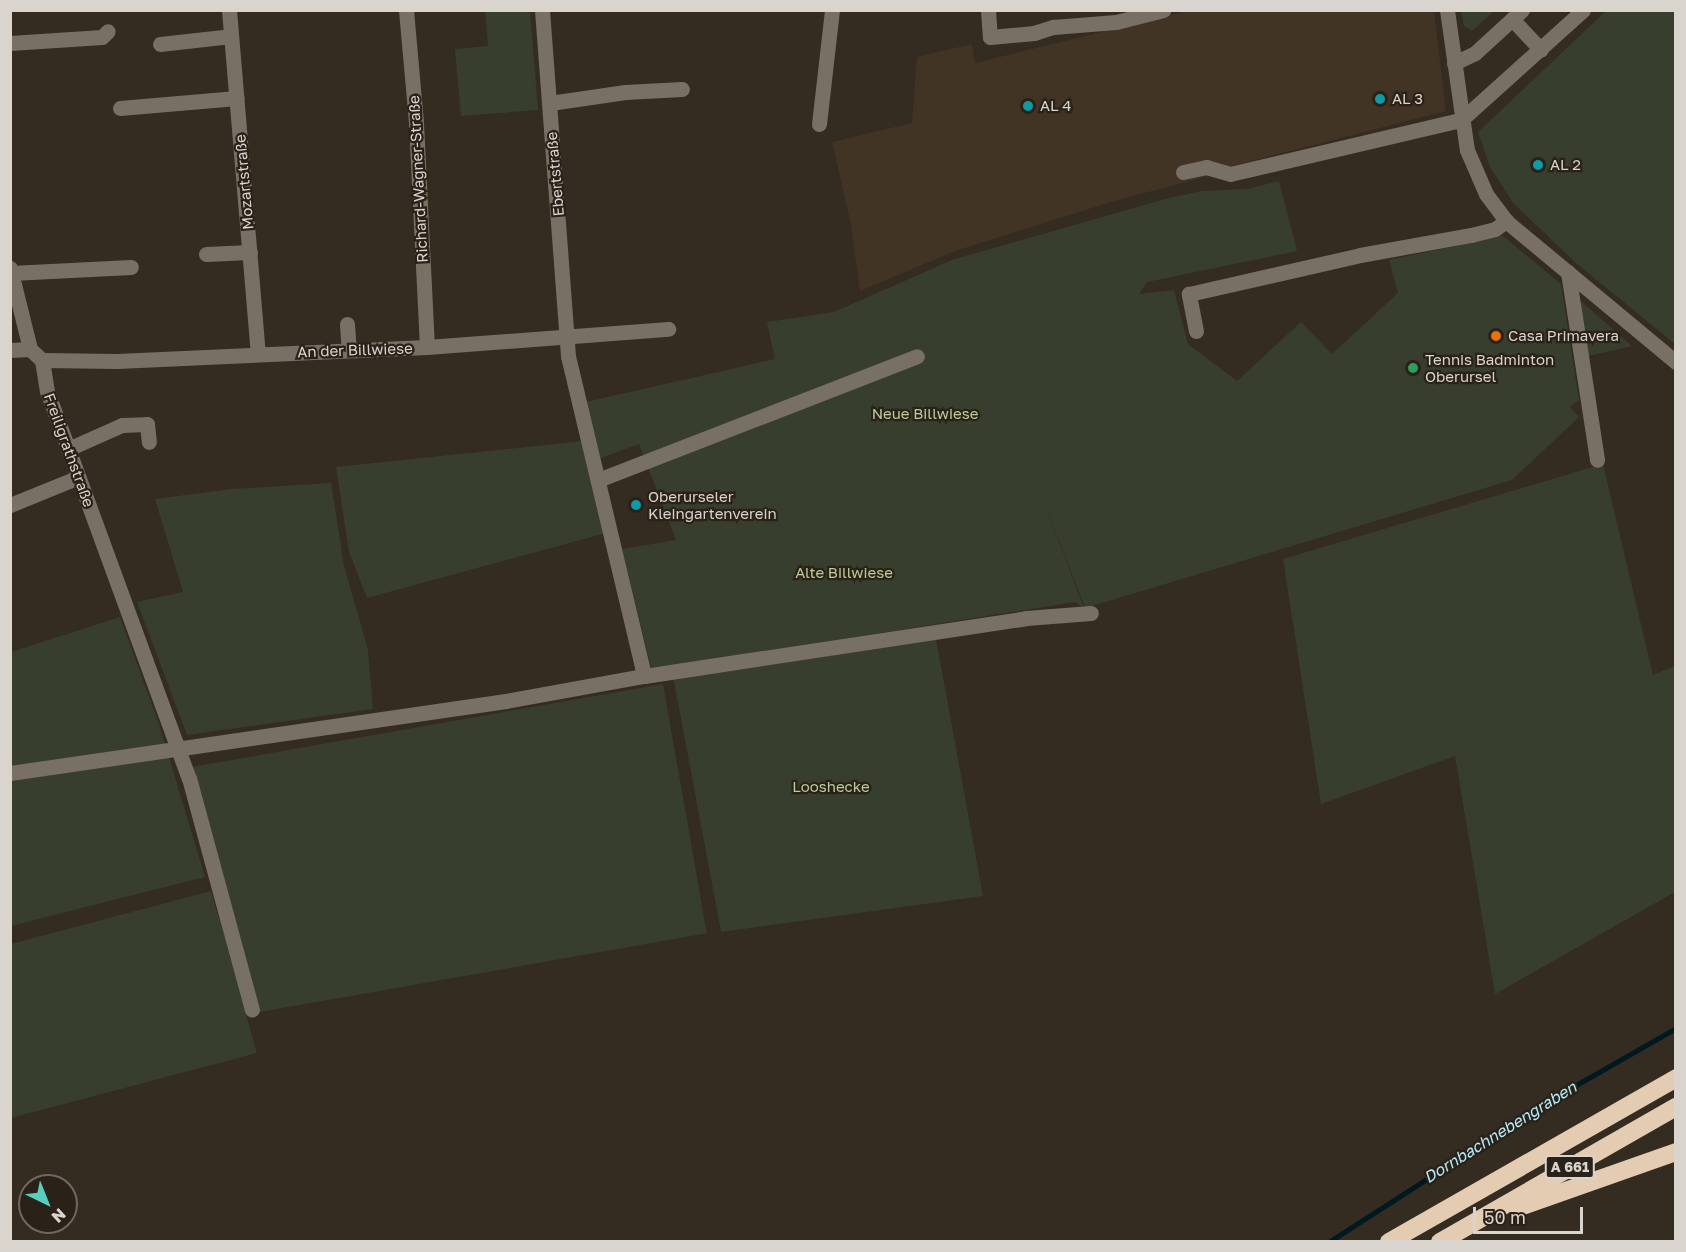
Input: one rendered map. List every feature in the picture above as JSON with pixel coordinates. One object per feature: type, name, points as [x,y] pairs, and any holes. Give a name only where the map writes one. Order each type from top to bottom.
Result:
[{"type":"highway","name":"A 661","points":[[1389,1242],[1676,1078]]},
{"type":"highway","name":"A 661","points":[[1440,1242],[1676,1107]]},
{"type":"highway","name":"A 661","points":[[1465,1227],[1676,1152]]},
{"type":"street","name":"Mozartstraße","points":[[229,10],[258,354]]},
{"type":"street","name":"Richard-Wagner-Straße","points":[[406,10],[416,123],[427,347]]},
{"type":"street","name":"Ebertstraße","points":[[542,10],[569,338],[568,356],[644,676]]},
{"type":"street","points":[[819,124],[832,10]]},
{"type":"street","points":[[988,10],[990,37],[1034,33],[1053,27],[1162,10]]},
{"type":"street","points":[[1447,10],[1461,120],[1475,173],[1486,194],[1506,221],[1676,362]]},
{"type":"street","points":[[1183,172],[1206,167],[1230,174],[1461,120],[1583,10]]},
{"type":"street","points":[[1454,63],[1475,53],[1517,15],[1541,50]]},
{"type":"street","points":[[10,43],[102,37],[108,31]]},
{"type":"street","points":[[160,44],[231,36]]},
{"type":"street","points":[[550,103],[626,92],[682,89]]},
{"type":"street","points":[[120,108],[237,98]]},
{"type":"street","points":[[1196,331],[1189,294],[1360,255],[1471,235],[1496,229],[1506,221]]},
{"type":"street","points":[[206,254],[249,252]]},
{"type":"street","points":[[42,360],[30,349],[11,271],[131,267]]},
{"type":"street","points":[[1568,272],[1597,460]]},
{"type":"street","points":[[347,324],[349,350]]},
{"type":"street","name":"An der Billwiese","points":[[42,360],[117,361],[427,347],[668,329]]},
{"type":"street","points":[[10,350],[30,349]]},
{"type":"street","points":[[598,480],[918,356]]},
{"type":"street","name":"Freiligrathstraße","points":[[42,360],[47,391],[178,747],[200,813],[252,1010]]},
{"type":"street","points":[[68,449],[122,425],[147,424],[149,442]]},
{"type":"street","points":[[10,506],[79,477]]},
{"type":"street","points":[[10,773],[506,700],[644,676],[1026,618],[1091,612]]},
{"type":"shaded area","points":[[1187,11],[1434,11],[1446,111],[1232,166],[1208,176],[1111,202],[955,251],[860,291],[850,220],[832,142],[912,123],[917,57],[972,44],[975,63]]},
{"type":"green space","points":[[1461,10],[1494,11],[1472,31],[1464,26]]},
{"type":"green space","points":[[485,11],[530,11],[538,110],[461,116],[455,49],[488,46]]},
{"type":"green space","points":[[1606,11],[1675,11],[1675,344],[1577,264],[1513,203],[1490,167],[1478,132]]},
{"type":"green space","points":[[1279,181],[1297,251],[1147,282],[1139,294],[1174,290],[1188,344],[1237,381],[1301,322],[1332,354],[1398,293],[1389,260],[1503,236],[1561,284],[1579,400],[1570,407],[1579,417],[1512,480],[1085,608],[1040,491],[1084,608],[1075,602],[705,661],[651,667],[622,549],[676,540],[639,444],[598,459],[586,402],[775,359],[767,322],[834,312],[952,260],[1165,199],[1201,191],[1247,189]]},
{"type":"green space","points":[[1574,295],[1632,346],[1584,357]]},
{"type":"green space","points":[[584,441],[606,533],[367,598],[349,552],[336,467]]},
{"type":"green space","points":[[1603,464],[1653,675],[1675,666],[1675,892],[1495,994],[1455,756],[1321,804],[1283,559]]},
{"type":"green space","points":[[331,483],[344,566],[368,650],[373,709],[187,735],[137,602],[183,592],[155,499],[232,489]]},
{"type":"green space","points":[[120,617],[159,724],[205,877],[11,926],[11,652]]},
{"type":"green space","name":"Looshecke","points":[[936,639],[983,896],[721,932],[673,676],[738,670]]},
{"type":"green space","points":[[663,684],[707,933],[236,1016],[192,767]]},
{"type":"green space","points":[[211,891],[257,1053],[11,1118],[11,944]]},
{"type":"waterway","name":"Dornbachnebengraben","points":[[1329,1242],[1543,1104],[1676,1028]]},
{"type":"place","name":"AL 3","points":[[1380,99]]},
{"type":"place","name":"AL 4","points":[[1028,106]]},
{"type":"place","name":"AL 2","points":[[1538,165]]},
{"type":"place","name":"Casa Primavera","points":[[1496,336]]},
{"type":"place","name":"Tennis Badminton Oberursel","points":[[1413,368]]},
{"type":"place","name":"Oberurseler Kleingartenverein","points":[[636,505]]},
{"type":"park label","name":"Neue Billwiese","points":[[925,414]]},
{"type":"park label","name":"Alte Billwiese","points":[[844,573]]}]
